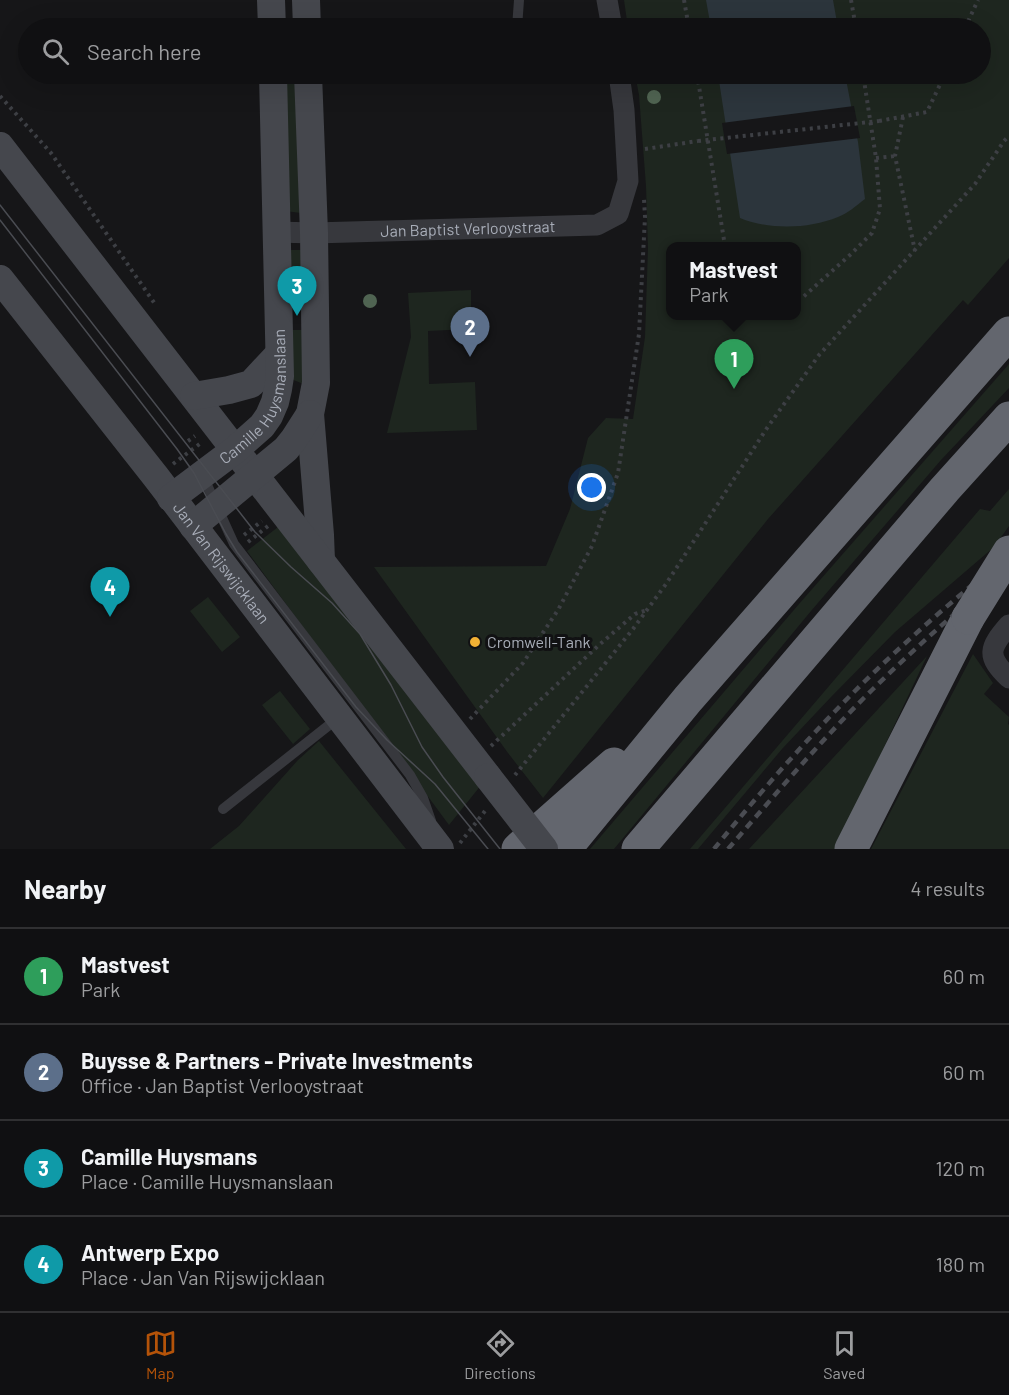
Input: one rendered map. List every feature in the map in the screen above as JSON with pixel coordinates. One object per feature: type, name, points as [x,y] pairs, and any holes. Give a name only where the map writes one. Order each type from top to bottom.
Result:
[{"type":"highway","points":[[565,849],[688,699],[1009,333]]},
{"type":"highway","points":[[638,849],[945,489],[1009,418]]},
{"type":"highway","points":[[852,849],[968,618],[1009,552]]},
{"type":"highway","points":[[518,849],[688,699]]},
{"type":"main road","points":[[271,0],[272,18]]},
{"type":"main road","points":[[306,0],[307,18]]},
{"type":"main road","name":"Camille Huysmanslaan","points":[[164,487],[202,475],[227,440],[257,432],[269,416],[278,389],[280,376],[273,84]]},
{"type":"main road","points":[[308,84],[314,233],[316,383],[310,414],[321,561]]},
{"type":"main road","points":[[0,146],[544,849]]},
{"type":"main road","name":"Jan Van Rijswijcklaan","points":[[0,279],[164,487],[339,717],[443,847]]},
{"type":"main road","points":[[194,396],[251,384],[279,354]]},
{"type":"main road","points":[[193,526],[286,449],[310,414]]},
{"type":"street","points":[[607,0],[610,18]]},
{"type":"street","points":[[621,84],[628,181]]},
{"type":"street","name":"Jan Baptist Verlooystraat","points":[[314,233],[597,225],[618,214],[628,181]]},
{"type":"street","points":[[276,232],[314,233]]},
{"type":"street","points":[[1009,625],[994,644],[993,653],[994,661],[1009,678]]},
{"type":"lane","points":[[517,18],[519,0]]},
{"type":"lane","points":[[202,475],[234,544],[410,775],[423,798],[443,847]]},
{"type":"lane","points":[[223,809],[339,717]]},
{"type":"path","points":[[684,0],[687,18]]},
{"type":"path","points":[[851,0],[854,18]]},
{"type":"path","points":[[970,18],[978,0]]},
{"type":"path","points":[[699,84],[724,242]]},
{"type":"path","points":[[801,298],[852,254],[872,233],[880,209],[876,158],[865,84]]},
{"type":"path","points":[[627,152],[698,141],[879,121],[927,112],[940,84]]},
{"type":"path","points":[[0,96],[51,153],[154,304]]},
{"type":"path","points":[[903,117],[895,156],[915,251]]},
{"type":"path","points":[[443,847],[633,629],[666,584],[767,428],[819,355],[975,184],[1009,136]]},
{"type":"path","points":[[876,158],[895,156]]},
{"type":"path","points":[[470,719],[523,663],[558,610],[592,546],[618,473],[639,334],[645,217],[644,199],[628,181]]},
{"type":"path","points":[[164,487],[227,440]]},
{"type":"path","points":[[240,549],[276,520]]},
{"type":"path","points":[[491,746],[608,637],[635,614],[648,609]]},
{"type":"shaded area","points":[[624,0],[1009,0],[1009,258],[968,305],[963,300],[768,519],[543,798],[374,567],[546,566],[570,509],[588,438],[606,418],[633,419],[645,337],[648,248],[637,84],[991,84],[991,18],[627,18]]},
{"type":"shaded area","points":[[706,0],[833,0],[836,18],[709,18]]},
{"type":"shaded area","points":[[281,84],[297,84],[301,213],[285,211]]},
{"type":"shaded area","points":[[720,84],[847,84],[858,142],[865,199],[841,216],[802,226],[763,225],[740,218]]},
{"type":"shaded area","points":[[291,250],[303,250],[304,304],[291,304]]},
{"type":"shaded area","points":[[471,290],[471,329],[428,331],[429,384],[475,382],[477,430],[387,433],[411,337],[408,293]]},
{"type":"shaded area","points":[[293,330],[307,330],[306,385],[291,379]]},
{"type":"shaded area","points":[[1009,364],[1009,388],[941,460],[811,611],[614,849],[590,849],[799,604]]},
{"type":"shaded area","points":[[1009,489],[1009,526],[994,547],[895,632],[782,749],[698,849],[690,849],[980,509],[990,511]]},
{"type":"shaded area","points":[[282,524],[482,784],[449,825],[247,551]]},
{"type":"shaded area","points":[[208,597],[240,637],[222,652],[190,611]]},
{"type":"shaded area","points":[[973,654],[993,683],[984,694],[1009,717],[1009,849],[871,849]]},
{"type":"shaded area","points":[[927,656],[836,849],[749,849]]},
{"type":"shaded area","points":[[280,691],[310,729],[293,744],[262,705]]},
{"type":"shaded area","points":[[319,741],[406,849],[210,849],[239,826],[298,760]]},
{"type":"pier","points":[[854,106],[860,138],[727,154],[722,123]]},
{"type":"tram line","points":[[0,205],[255,532],[332,603],[360,634],[391,685],[422,747],[500,849]]},
{"type":"tram line","points":[[0,220],[177,449],[194,473],[237,552],[356,707],[387,740],[435,784],[488,849]]},
{"type":"railway","points":[[714,849],[787,763],[864,682],[935,617],[1009,555]]},
{"type":"railway","points":[[728,849],[816,748],[872,690],[905,658],[1009,569]]},
{"type":"place","name":"Camille Huysmans","points":[[297,316]]},
{"type":"place","name":"Buysse & Partners - Private Investments","points":[[470,357]]},
{"type":"place","name":"Mastvest","points":[[734,389]]},
{"type":"place","name":"Antwerp Expo","points":[[110,617]]},
{"type":"place","name":"Cromwell-Tank","points":[[475,642]]}]
